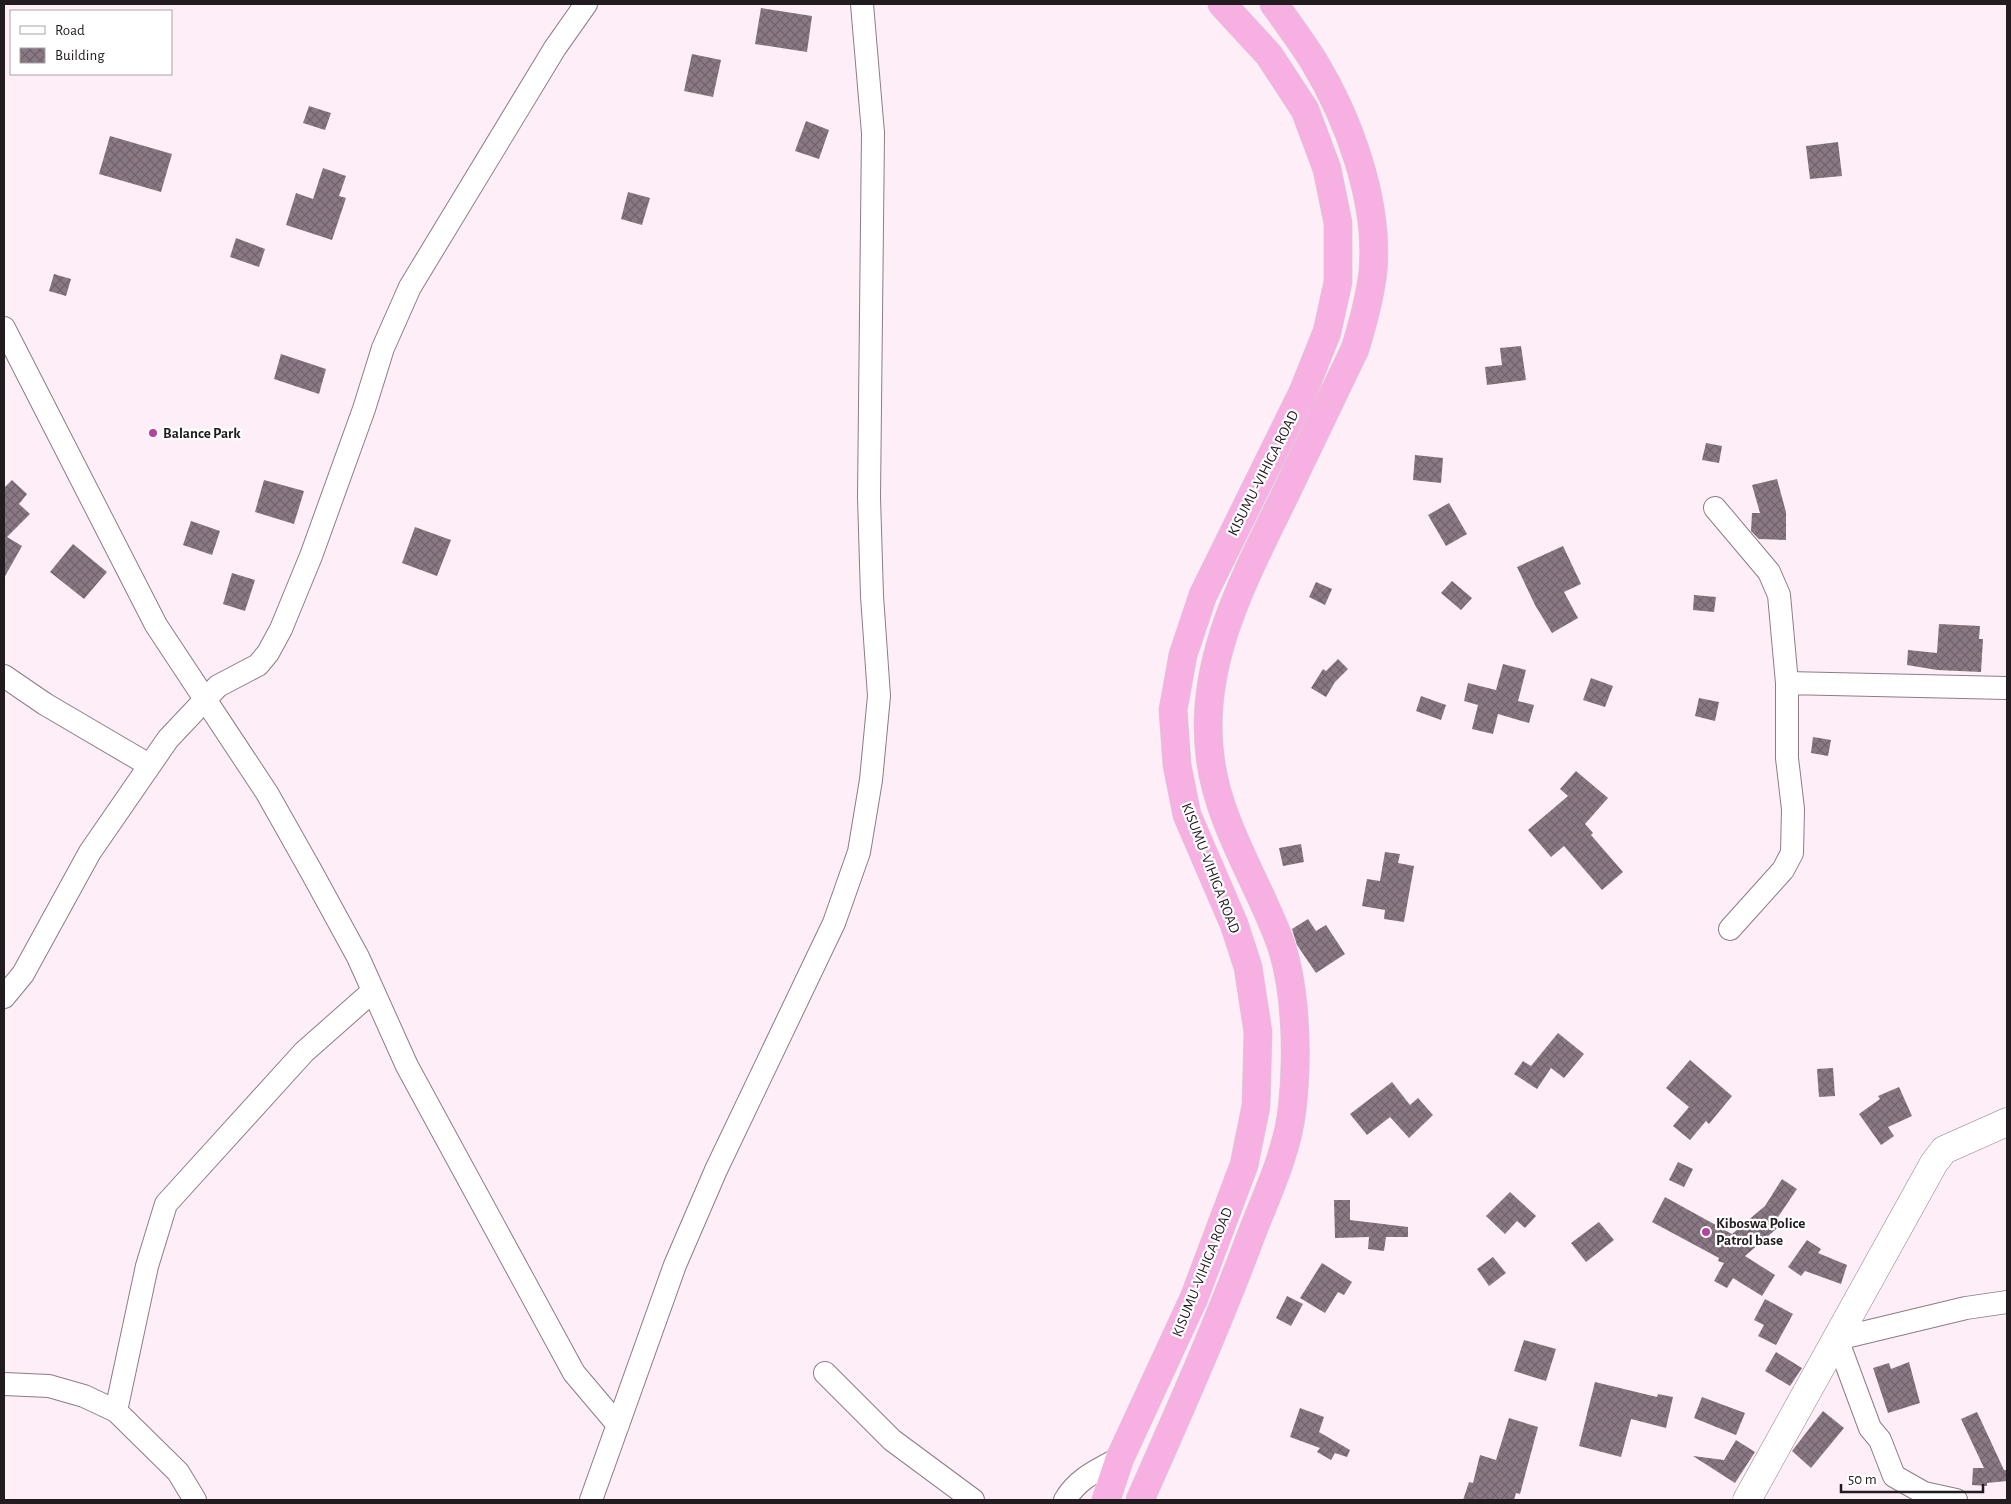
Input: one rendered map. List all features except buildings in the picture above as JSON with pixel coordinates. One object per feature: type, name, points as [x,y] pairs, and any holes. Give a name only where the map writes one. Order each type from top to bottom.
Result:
[{"type":"highway","name":"KISUMU -VIHIGA ROAD","points":[[1106,1500],[1120,1458],[1194,1298],[1244,1165],[1256,1106],[1258,1032],[1248,968],[1234,924],[1187,815],[1177,765],[1173,710],[1183,655],[1203,595],[1303,392],[1327,332],[1338,282],[1338,223],[1327,169],[1304,110],[1269,55],[1222,4]]},
{"type":"highway","name":"KISUMU -VIHIGA ROAD","points":[[1140,1500],[1224,1309],[1280,1162],[1292,1112],[1293,1015],[1288,969],[1278,935],[1220,803],[1210,756],[1209,723],[1213,673],[1222,636],[1238,591],[1355,349],[1367,310],[1373,270],[1372,228],[1360,162],[1338,110],[1314,61],[1274,4]]},
{"type":"street","points":[[4,997],[23,974],[90,852],[148,765],[168,739],[218,686],[258,665],[271,647],[281,628],[311,556],[364,409],[383,348],[410,287],[555,48],[586,4]]},
{"type":"street","points":[[591,1500],[675,1266],[720,1161],[834,923],[859,852],[871,780],[879,696],[872,596],[869,497],[873,133],[862,4]]},
{"type":"street","points":[[4,328],[156,625],[267,793],[358,957],[407,1066],[574,1373],[618,1425]]},
{"type":"street","points":[[1715,508],[1769,572],[1779,596],[1787,683],[1787,758],[1793,809],[1792,853],[1783,870],[1730,929]]},
{"type":"street","points":[[4,676],[45,704],[148,765]]},
{"type":"street","points":[[1787,683],[2007,688]]},
{"type":"street","points":[[116,1410],[147,1266],[166,1204],[304,1052],[373,991]]},
{"type":"street","points":[[1747,1500],[1892,1236],[1939,1156],[1944,1150],[1963,1140],[2007,1122]]},
{"type":"street","points":[[1837,1339],[1966,1308],[2007,1302]]},
{"type":"street","points":[[1837,1339],[1870,1428],[1880,1440],[1894,1476],[1924,1493],[1956,1500]]},
{"type":"street","points":[[824,1373],[892,1440],[973,1500]]},
{"type":"street","points":[[4,1384],[49,1386],[84,1396],[116,1410],[178,1472],[195,1500]]},
{"type":"street","points":[[1065,1500],[1073,1487],[1082,1479],[1120,1458]]},
{"type":"place","name":"Balance Park","points":[[153,433]]},
{"type":"place","name":"Kiboswa Police Patrol base","points":[[1706,1232]]}]
